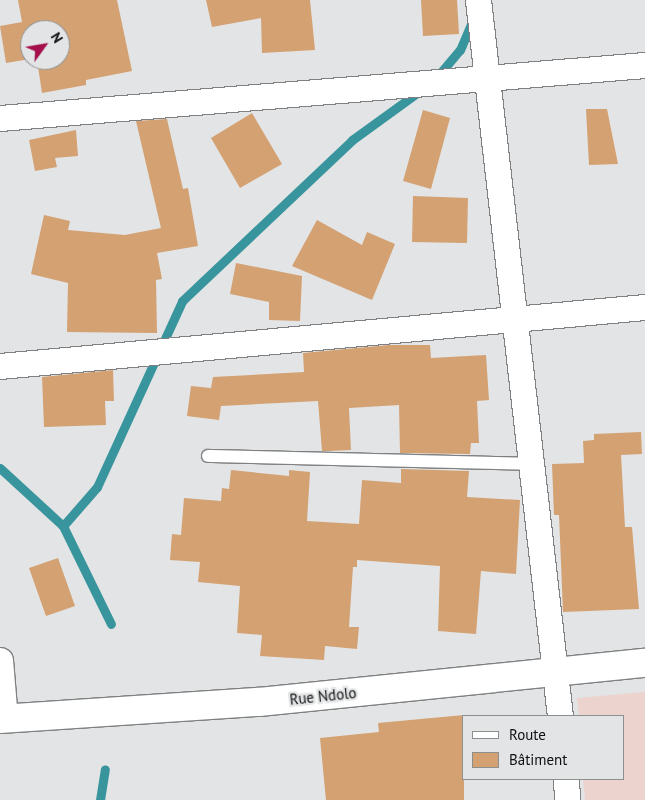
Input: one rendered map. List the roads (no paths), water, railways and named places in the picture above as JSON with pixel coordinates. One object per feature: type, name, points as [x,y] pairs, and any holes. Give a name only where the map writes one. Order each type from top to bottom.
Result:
[{"type":"main road","name":"Rue Ndolo","points":[[2,719],[259,702],[556,670],[645,663]]},
{"type":"street","points":[[478,0],[560,715]]},
{"type":"street","points":[[0,118],[645,65]]},
{"type":"street","points":[[0,366],[645,307]]},
{"type":"street","points":[[0,660],[2,719]]},
{"type":"street","points":[[566,780],[567,800]]},
{"type":"lane","points":[[208,456],[530,464]]},
{"type":"waterway","points":[[437,77],[460,50],[473,19]]},
{"type":"waterway","points":[[63,526],[97,487],[182,301],[352,140],[421,90]]},
{"type":"waterway","points":[[0,468],[63,526],[111,624]]},
{"type":"waterway","points":[[100,800],[105,769]]}]
